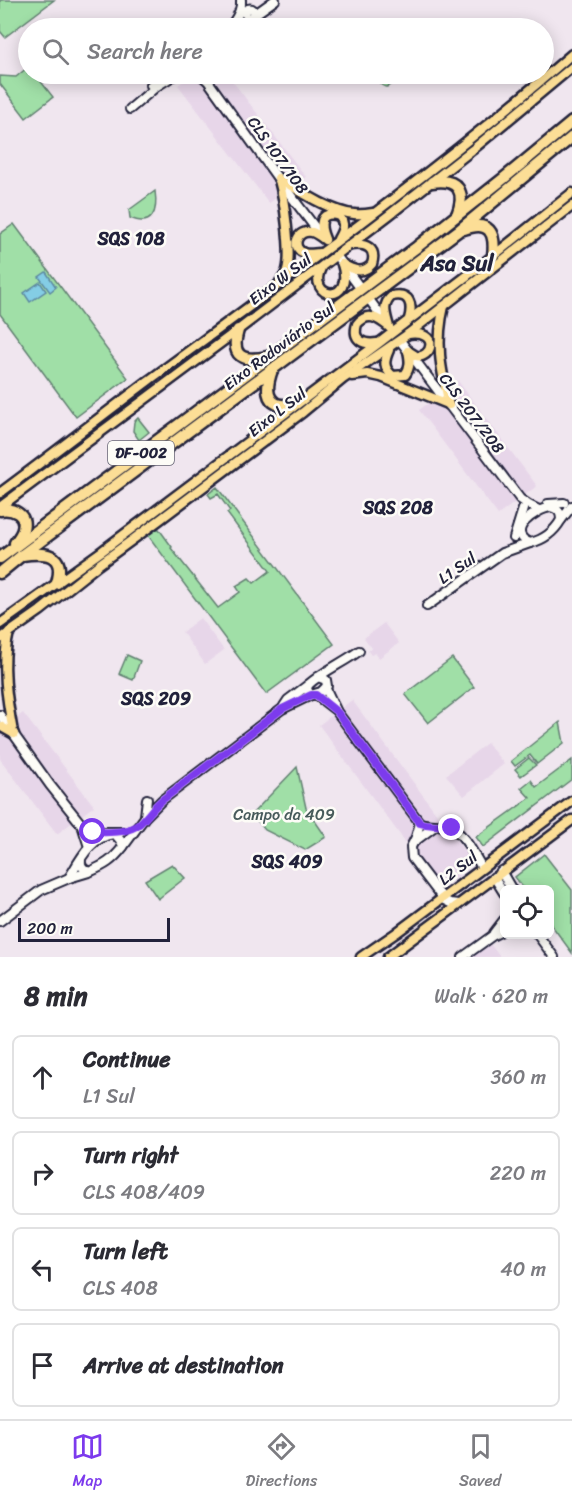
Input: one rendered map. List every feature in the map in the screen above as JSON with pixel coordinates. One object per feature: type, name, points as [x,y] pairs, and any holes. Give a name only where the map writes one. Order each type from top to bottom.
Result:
[{"type":"highway","name":"Eixo Rodoviário Sul","points":[[0,558],[417,247],[572,122]]},
{"type":"highway","name":"Eixo Rodoviário Sul","points":[[0,573],[458,231],[572,137]]},
{"type":"highway","points":[[432,182],[444,180],[452,183],[461,192],[462,200],[456,216]]},
{"type":"highway","points":[[458,231],[474,225],[486,227],[494,237],[493,255]]},
{"type":"highway","points":[[238,330],[235,340],[236,351],[242,357],[249,360],[271,357]]},
{"type":"highway","points":[[273,369],[268,385],[273,401],[293,406]]},
{"type":"highway","points":[[0,508],[16,511],[23,521],[23,529],[11,548]]},
{"type":"highway","points":[[22,555],[48,554],[58,564],[57,583]]},
{"type":"main road","name":"Eixo W Sul","points":[[554,69],[572,54]]},
{"type":"main road","name":"Eixo W Sul","points":[[554,82],[572,67]]},
{"type":"main road","name":"Eixo W Sul","points":[[0,493],[277,286],[325,245],[337,241],[377,212],[536,84]]},
{"type":"main road","name":"Eixo W Sul","points":[[0,508],[432,182],[551,84]]},
{"type":"main road","points":[[278,179],[315,200],[345,212],[354,214],[377,212]]},
{"type":"main road","points":[[277,286],[285,275],[289,260],[284,200],[278,179]]},
{"type":"main road","name":"Eixo L Sul","points":[[0,624],[102,551],[379,343],[572,193]]},
{"type":"main road","name":"Eixo L Sul","points":[[0,639],[303,412],[343,379],[390,348],[572,206]]},
{"type":"main road","points":[[325,245],[321,220],[329,215],[339,216],[343,220],[344,226],[337,241]]},
{"type":"main road","points":[[340,261],[358,271],[364,271],[372,264],[374,259],[370,248],[365,245],[350,245]]},
{"type":"main road","points":[[322,266],[318,275],[318,284],[327,292],[335,292],[344,286],[345,279],[340,261]]},
{"type":"main road","points":[[390,328],[385,309],[386,303],[392,296],[400,295],[410,302],[409,319]]},
{"type":"main road","points":[[444,306],[438,346],[448,404]]},
{"type":"main road","points":[[379,343],[362,342],[356,333],[357,324],[364,317],[374,317],[390,328]]},
{"type":"main road","points":[[405,347],[416,356],[422,356],[426,354],[430,345],[430,340],[426,335],[408,334]]},
{"type":"main road","points":[[390,348],[386,356],[385,367],[393,376],[405,375],[409,370],[410,363],[405,347]]},
{"type":"main road","points":[[343,379],[358,375],[373,375],[448,404]]},
{"type":"main road","points":[[9,632],[6,644],[6,691],[13,733]]},
{"type":"main road","points":[[0,726],[13,733]]},
{"type":"main road","name":"L2 Sul","points":[[361,957],[572,801]]},
{"type":"main road","name":"L2 Sul","points":[[388,957],[572,820]]},
{"type":"main road","points":[[532,830],[532,839],[539,844]]},
{"type":"main road","points":[[517,842],[524,846],[528,853]]},
{"type":"main road","points":[[396,933],[403,938],[404,945]]},
{"type":"street","points":[[235,18],[240,11],[241,0]]},
{"type":"street","points":[[243,18],[272,2]]},
{"type":"street","points":[[153,84],[128,107],[160,84]]},
{"type":"street","name":"CLS 107/108","points":[[209,84],[325,245]]},
{"type":"street","points":[[340,261],[358,285]]},
{"type":"street","points":[[371,302],[390,328]]},
{"type":"street","name":"CLS 207/208","points":[[405,347],[526,507],[527,520]]},
{"type":"street","points":[[561,520],[572,498]]},
{"type":"street","points":[[526,507],[539,510],[568,504]]},
{"type":"street","points":[[526,507],[568,504]]},
{"type":"street","points":[[514,538],[526,507]]},
{"type":"street","points":[[551,507],[559,511],[561,520]]},
{"type":"street","name":"L1 Sul","points":[[502,553],[527,520],[539,510]]},
{"type":"street","name":"L1 Sul","points":[[427,606],[502,553],[537,541],[551,533],[561,520]]},
{"type":"street","points":[[520,530],[522,539],[530,543]]},
{"type":"street","points":[[282,709],[288,700],[318,677],[359,651]]},
{"type":"street","points":[[0,921],[41,891],[108,863],[123,847],[138,825],[162,800],[282,709],[314,695],[327,686],[343,663]]},
{"type":"street","points":[[318,677],[324,679],[337,712],[420,823],[448,826],[459,832],[482,868]]},
{"type":"street","points":[[308,685],[308,690],[337,712]]},
{"type":"street","points":[[0,715],[82,825],[102,837]]},
{"type":"street","points":[[145,817],[149,797],[162,800]]},
{"type":"street","points":[[420,823],[411,847],[412,858],[443,898],[450,903],[458,904]]},
{"type":"street","points":[[82,825],[88,847]]},
{"type":"street","points":[[69,878],[88,847],[102,837],[138,825]]},
{"type":"street","points":[[414,842],[435,826]]},
{"type":"street","points":[[93,832],[118,833]]},
{"type":"street","points":[[118,833],[123,847]]},
{"type":"street","points":[[81,859],[82,867],[89,872]]},
{"type":"street","points":[[497,874],[507,885]]},
{"type":"street","points":[[497,874],[501,885]]},
{"type":"street","points":[[492,936],[500,925]]},
{"type":"street","points":[[463,957],[500,932]]},
{"type":"street","points":[[541,939],[554,957]]},
{"type":"shaded area","points":[[235,84],[306,177],[269,203],[178,85]]},
{"type":"shaded area","points":[[458,381],[537,486],[498,515],[419,410]]},
{"type":"shaded area","points":[[200,618],[224,650],[205,664],[182,632]]},
{"type":"shaded area","points":[[384,623],[399,643],[379,658],[375,653],[371,655],[368,651],[372,648],[364,638]]},
{"type":"shaded area","points":[[352,700],[474,864],[440,889],[319,725]]},
{"type":"shaded area","points":[[23,713],[94,806],[57,834],[0,759],[0,730]]},
{"type":"shaded area","points":[[487,743],[504,764],[464,796],[446,775]]},
{"type":"shaded area","points":[[488,941],[500,957],[466,957]]},
{"type":"green space","points":[[0,0],[54,0],[30,18],[18,18],[18,27],[5,37],[0,31]]},
{"type":"green space","points":[[18,75],[18,84],[43,84],[53,97],[26,118],[0,84],[0,76]]},
{"type":"green space","points":[[381,84],[392,84],[388,87]]},
{"type":"green space","points":[[155,191],[156,205],[152,216],[144,221],[130,218],[129,210]]},
{"type":"green space","points":[[14,224],[128,378],[76,417],[0,314],[0,234]]},
{"type":"green space","points":[[138,418],[149,432],[139,440],[133,431],[134,422]]},
{"type":"green space","points":[[217,487],[334,644],[266,694],[147,534],[154,529],[159,529],[218,608],[240,592],[236,586],[249,578],[254,583],[270,571],[227,513],[230,511],[218,494],[211,498],[208,494]]},
{"type":"green space","points":[[127,655],[140,661],[133,680],[119,674]]},
{"type":"green space","points":[[452,658],[474,687],[428,723],[405,694]]},
{"type":"green space","points":[[560,722],[564,743],[537,764],[530,755],[515,766],[511,761]]},
{"type":"green space","points":[[529,758],[536,765],[521,776],[515,769]]},
{"type":"green space","points":[[572,760],[572,779],[483,847],[476,837],[530,798],[521,788],[531,780],[536,787]]},
{"type":"green space","name":"Campo da 409","points":[[297,767],[306,808],[326,837],[305,850],[265,830],[252,814]]},
{"type":"green space","points":[[544,854],[572,890],[572,953],[554,928],[554,885],[521,885],[515,877]]},
{"type":"green space","points":[[172,864],[185,878],[158,899],[145,880]]},
{"type":"water","points":[[46,272],[56,287],[50,292],[39,277]]},
{"type":"water","points":[[40,282],[46,291],[30,302],[24,293]]},
{"type":"district","name":"SQS 108","points":[[131,239]]},
{"type":"district","name":"Asa Sul","points":[[457,263]]},
{"type":"district","name":"SQS 208","points":[[398,508]]},
{"type":"district","name":"SQS 209","points":[[156,699]]},
{"type":"district","name":"SQS 409","points":[[287,862]]},
{"type":"route","points":[[93,832],[121,832],[138,825],[156,804],[282,709],[311,695],[316,695],[337,712],[420,823],[452,828]]}]
